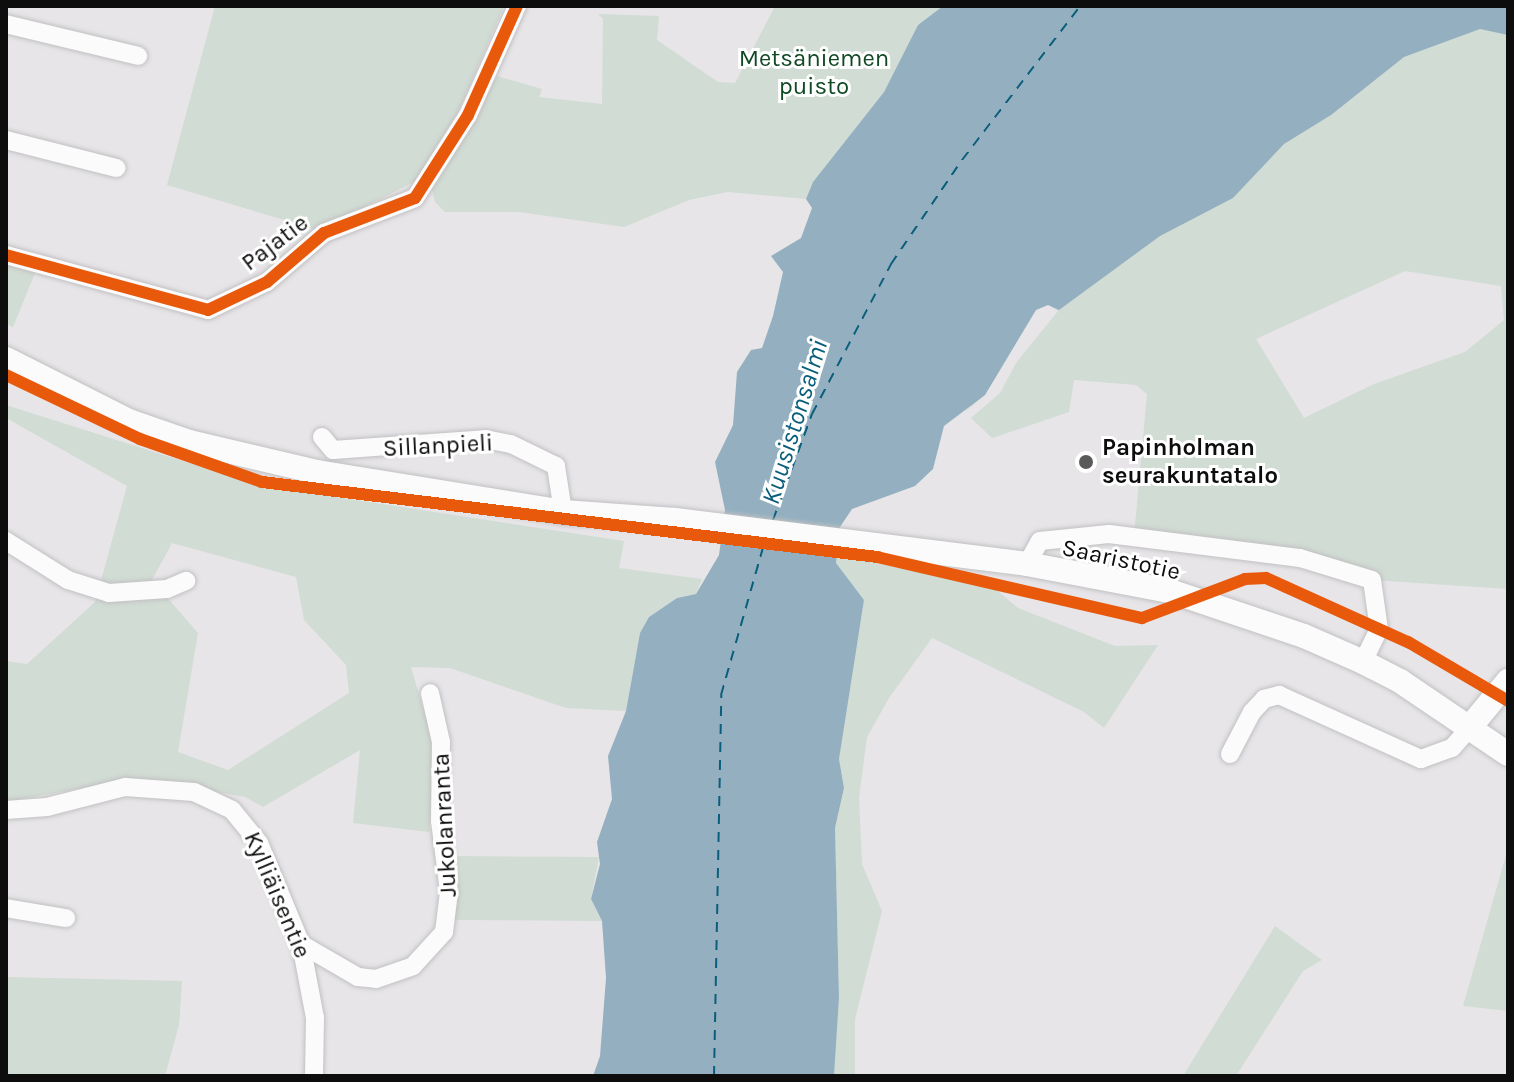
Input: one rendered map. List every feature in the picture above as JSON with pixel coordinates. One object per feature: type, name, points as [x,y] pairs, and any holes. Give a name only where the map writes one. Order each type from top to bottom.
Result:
[{"type":"main road","name":"Saaristotie","points":[[6,359],[78,398],[189,442],[317,472],[563,512],[675,520],[1027,564],[1170,591],[1304,636],[1363,662],[1470,727],[1508,754]]},
{"type":"main road","points":[[1470,727],[1508,681]]},
{"type":"street","name":"Pajatie","points":[[6,255],[208,310],[267,282],[324,233],[415,198],[468,115],[517,6]]},
{"type":"street","points":[[6,24],[138,56]]},
{"type":"street","points":[[6,140],[117,168]]},
{"type":"street","name":"Sillanpieli","points":[[322,437],[333,450],[485,439],[511,444],[556,466],[563,512]]},
{"type":"street","points":[[1027,564],[1032,549],[1049,537],[1109,534],[1300,558],[1372,580],[1379,629],[1363,662]]},
{"type":"street","points":[[6,541],[55,573],[109,593],[167,589],[186,581]]},
{"type":"street","name":"Jukolanranta","points":[[301,944],[358,977],[376,979],[413,966],[444,932],[449,892],[440,821],[441,742],[430,693]]},
{"type":"street","points":[[1230,754],[1252,712],[1264,699],[1279,695],[1421,759],[1452,748],[1470,727]]},
{"type":"street","name":"Kylliäisentie","points":[[6,810],[47,807],[125,787],[170,788],[215,799],[248,824],[301,944],[315,1018],[314,1076]]},
{"type":"street","points":[[6,908],[66,918]]},
{"type":"green space","points":[[215,6],[504,6],[458,112],[414,182],[318,230],[167,185]]},
{"type":"green space","name":"Metsäniemen puisto","points":[[775,6],[943,6],[918,25],[884,92],[813,182],[806,199],[728,192],[689,200],[624,227],[519,212],[445,212],[435,202],[432,190],[497,76],[542,89],[539,97],[602,104],[603,19],[598,14],[659,16],[657,40],[718,82],[735,83]]},
{"type":"green space","points":[[1508,6],[1508,589],[1372,580],[1134,536],[1147,394],[1136,385],[1074,380],[1069,412],[992,438],[971,418],[1000,393],[1016,363],[1058,311],[1048,305],[1036,310],[985,395],[965,412],[1096,202]],"holes":[[[1405,271],[1501,286],[1504,320],[1465,352],[1374,384],[1304,418],[1256,339]]]},
{"type":"green space","points":[[6,261],[37,268],[13,327],[6,324]]},
{"type":"green space","points":[[6,405],[258,485],[624,541],[619,568],[702,579],[696,594],[677,598],[649,617],[640,633],[626,711],[566,708],[450,668],[411,667],[435,750],[429,832],[353,823],[360,750],[263,807],[245,797],[137,778],[6,802],[6,661],[27,664],[95,602],[127,486],[6,418]],"holes":[[[172,543],[296,577],[304,620],[346,665],[349,693],[228,770],[178,752],[198,633],[152,580]]]},
{"type":"green space","points":[[837,555],[994,588],[1018,608],[1115,646],[1158,645],[1104,728],[1084,712],[932,638],[889,698],[867,737],[859,798],[862,864],[882,911],[855,1019],[855,1076],[834,1076],[839,998],[835,828],[844,788],[839,759],[864,601],[836,563]]},
{"type":"green space","points":[[1508,848],[1508,1011],[1463,1006]]},
{"type":"green space","points":[[453,856],[599,857],[591,899],[602,921],[455,920],[458,882]]},
{"type":"green space","points":[[1275,926],[1322,960],[1303,971],[1236,1076],[1183,1076]]},
{"type":"green space","points":[[6,977],[182,981],[179,1025],[165,1076],[6,1076]]},
{"type":"water","name":"Kuusistonsalmi","points":[[943,6],[1508,6],[1508,35],[1480,29],[1404,57],[1331,115],[1284,144],[1233,198],[1160,236],[1059,310],[1048,305],[1036,310],[985,395],[944,426],[933,469],[915,486],[852,509],[840,527],[836,563],[864,600],[839,759],[844,788],[835,828],[839,998],[834,1076],[593,1076],[600,1056],[606,978],[602,921],[591,899],[600,864],[597,842],[612,799],[608,756],[626,711],[640,633],[649,617],[677,598],[696,594],[719,555],[725,510],[715,462],[733,425],[737,372],[751,350],[762,348],[773,316],[783,272],[771,256],[801,238],[812,208],[806,199],[813,182],[884,92],[918,25]]},
{"type":"ferry route","points":[[773,520],[812,414],[891,264],[962,160],[1080,6]]},
{"type":"ferry route","points":[[714,1076],[721,695],[765,541]]},
{"type":"cycle path","points":[[6,255],[208,310],[267,282],[324,233],[415,198],[468,115],[517,6]]},
{"type":"cycle path","points":[[6,375],[140,439],[262,482],[877,557],[1142,618],[1245,579],[1266,578],[1408,642],[1508,701]]},
{"type":"place","name":"Papinholman seurakuntatalo","points":[[1086,462]]}]
